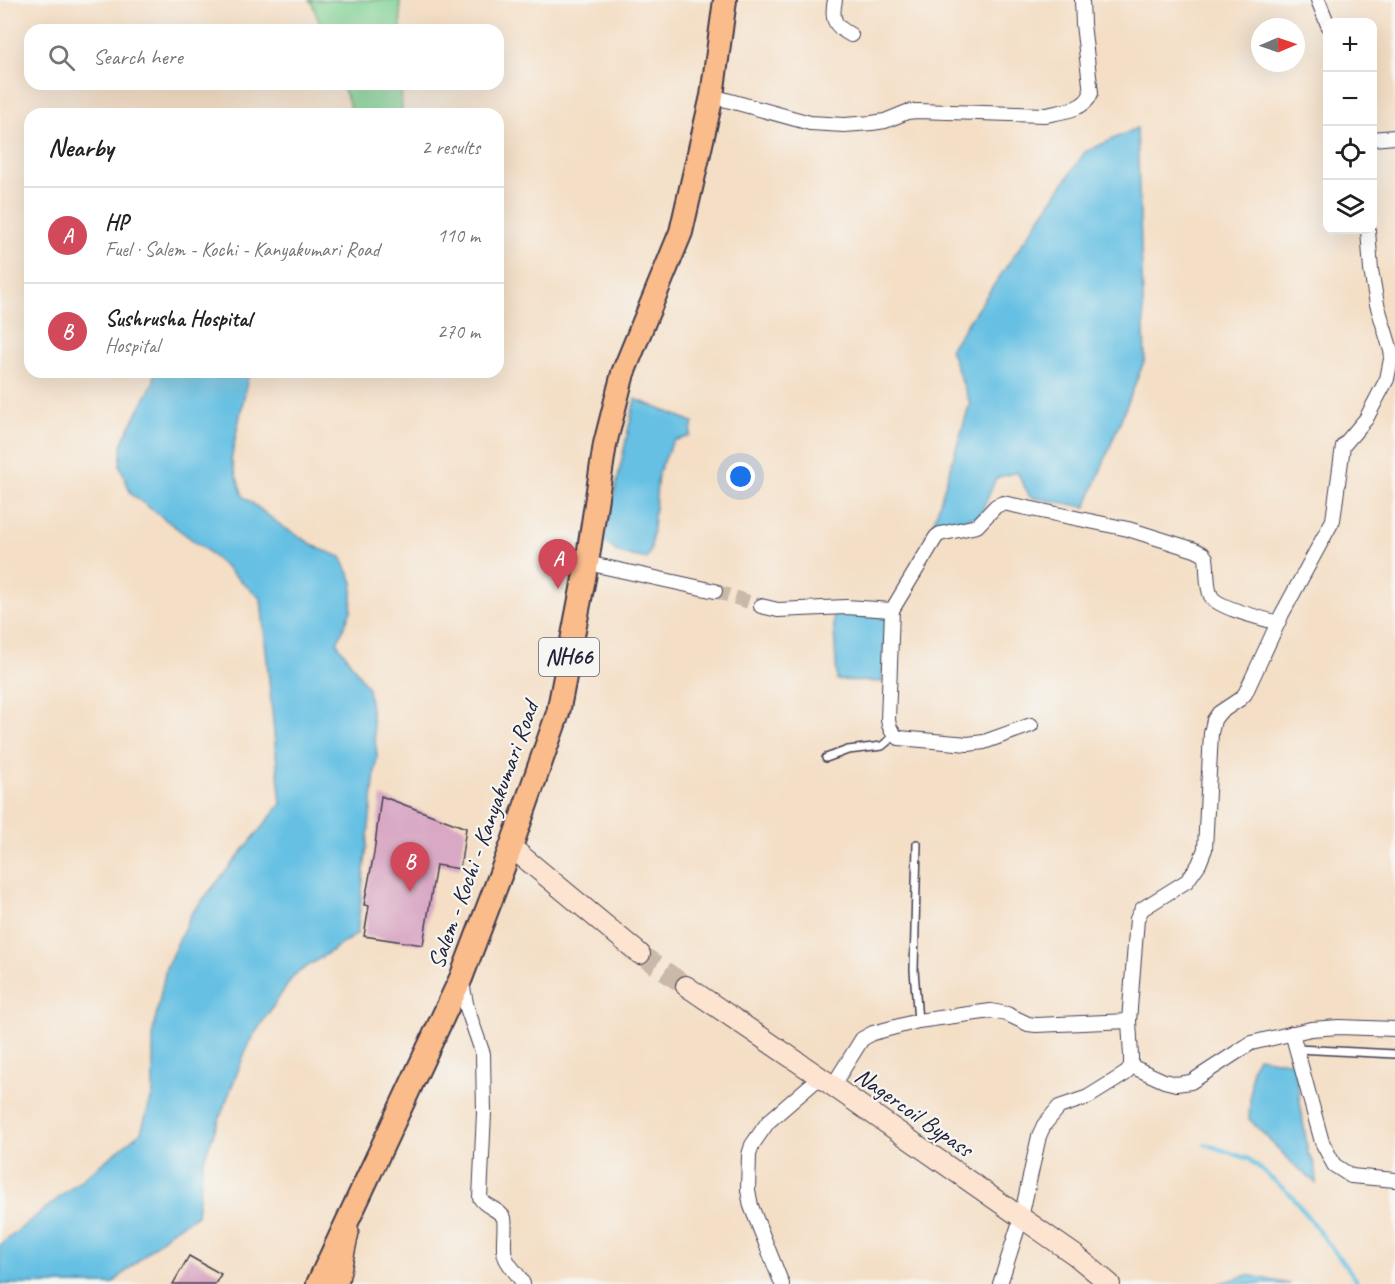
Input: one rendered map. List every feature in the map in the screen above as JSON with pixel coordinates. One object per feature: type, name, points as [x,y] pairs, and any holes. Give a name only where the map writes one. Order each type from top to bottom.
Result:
[{"type":"highway","name":"Salem - Kochi - Kanyakumari Road","points":[[318,1284],[461,978],[511,848],[558,713],[587,563],[605,444],[623,373],[681,232],[711,96],[725,0]]},
{"type":"main road","points":[[511,848],[640,954]]},
{"type":"main road","name":"Nagercoil Bypass","points":[[686,986],[1075,1255],[1110,1284]]},
{"type":"main road","points":[[338,1284],[352,1210]]},
{"type":"street","points":[[835,0],[833,8],[836,25],[851,35]]},
{"type":"street","points":[[711,96],[810,123],[844,125],[885,121],[907,112],[916,111],[1045,115],[1066,111],[1087,101],[1091,93],[1082,0]]},
{"type":"street","points":[[1318,0],[1325,18]]},
{"type":"street","points":[[1377,139],[1395,137]]},
{"type":"street","points":[[1000,1284],[1021,1218],[1039,1136],[1044,1125],[1059,1107],[1088,1097],[1125,1074],[1131,1066],[1129,1021],[1137,919],[1142,909],[1187,881],[1199,864],[1205,849],[1211,733],[1214,720],[1245,694],[1278,623],[1334,520],[1343,446],[1366,419],[1388,379],[1394,352],[1375,292],[1368,234]]},
{"type":"street","points":[[1032,725],[984,742],[968,744],[899,738],[891,732],[888,720],[892,609],[936,537],[940,534],[977,526],[996,506],[1003,503],[1128,529],[1195,550],[1206,558],[1210,594],[1213,600],[1249,615],[1278,623]]},
{"type":"street","points":[[587,563],[715,591]]},
{"type":"street","points":[[760,606],[778,610],[846,607],[892,609]]},
{"type":"street","points":[[461,978],[467,1008],[483,1054],[484,1113],[480,1198],[488,1207],[501,1212],[504,1218],[505,1256],[523,1284]]},
{"type":"street","points":[[782,1284],[751,1206],[748,1190],[749,1155],[752,1145],[768,1122],[826,1082],[862,1039],[873,1033],[918,1021],[991,1011],[1007,1014],[1028,1024],[1036,1025],[1129,1021]]},
{"type":"street","points":[[1131,1066],[1164,1081],[1176,1084],[1191,1082],[1251,1043],[1311,1029],[1339,1026],[1395,1029]]},
{"type":"street","points":[[1292,1033],[1322,1143],[1334,1165],[1351,1176],[1395,1180]]},
{"type":"lane","points":[[826,758],[849,750],[882,746],[895,735]]},
{"type":"lane","points":[[917,844],[914,970],[918,1021]]},
{"type":"lane","points":[[1297,1049],[1395,1054]]},
{"type":"green space","points":[[309,0],[400,0],[401,24],[320,24]]},
{"type":"green space","points":[[344,90],[401,90],[402,108],[351,108]]},
{"type":"water","points":[[1137,128],[1145,359],[1086,507],[1030,497],[1017,472],[996,478],[980,516],[933,525],[970,403],[950,349],[1085,152]]},
{"type":"water","points":[[154,378],[248,378],[231,460],[243,496],[283,527],[320,549],[341,557],[353,582],[351,611],[337,643],[368,688],[377,755],[357,934],[294,975],[249,1042],[203,1161],[197,1215],[171,1231],[112,1284],[0,1284],[0,1245],[141,1132],[153,1093],[153,1031],[166,968],[191,914],[281,804],[261,599],[206,550],[131,494],[120,466],[122,442]]},
{"type":"water","points":[[635,399],[693,422],[690,436],[673,441],[658,474],[651,549],[647,559],[619,553],[604,542]]},
{"type":"water","points":[[833,613],[886,618],[882,682],[837,680]]},
{"type":"water","points":[[1258,1057],[1294,1063],[1308,1153],[1315,1165],[1316,1183],[1295,1166],[1249,1119],[1252,1068]]},
{"type":"water","points":[[1247,1275],[1290,1284],[1217,1284]]},
{"type":"building","points":[[381,796],[466,828],[460,869],[436,865],[423,945],[364,936],[369,906],[364,905],[374,853]]},
{"type":"building","points":[[189,1256],[221,1274],[215,1284],[173,1284]]},
{"type":"waterway","points":[[1205,1144],[1249,1159],[1292,1196],[1356,1279],[1357,1284]]},
{"type":"tunnel","points":[[715,591],[761,606]]},
{"type":"tunnel","points":[[640,954],[686,986]]},
{"type":"place","name":"HP","points":[[558,589]]},
{"type":"place","name":"Sushrusha Hospital","points":[[410,892]]}]
